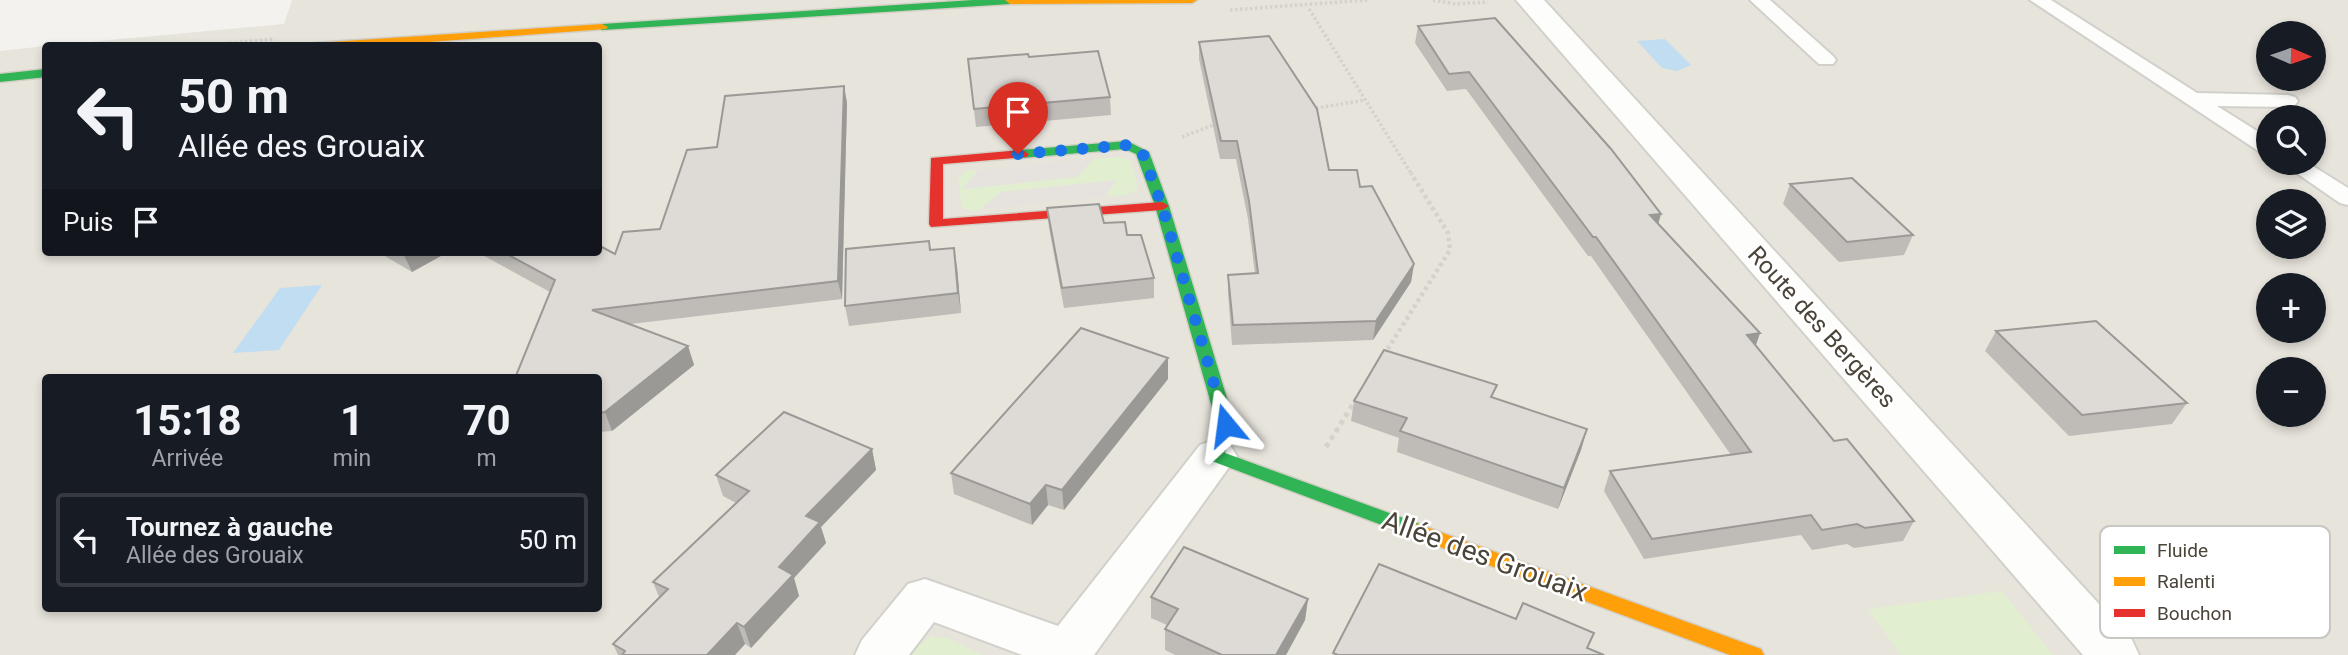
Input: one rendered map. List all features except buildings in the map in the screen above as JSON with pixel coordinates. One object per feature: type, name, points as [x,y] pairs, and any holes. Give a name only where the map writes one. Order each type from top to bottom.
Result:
[{"type":"street","points":[[377,42],[1017,1],[1192,0]]},
{"type":"street","name":"Route des Bergères","points":[[1529,0],[2114,655]]},
{"type":"street","points":[[0,78],[42,73]]},
{"type":"street","points":[[880,655],[925,598],[1066,653],[1215,456],[1226,425],[1162,206],[1142,152],[1128,145],[936,161],[936,225],[1162,206]]},
{"type":"street","name":"Allée des Grouaix","points":[[1215,456],[1754,655]]},
{"type":"lane","points":[[1759,0],[1826,60]]},
{"type":"lane","points":[[2039,0],[2256,139]]},
{"type":"lane","points":[[2192,99],[2288,101]]},
{"type":"lane","points":[[2312,175],[2348,198]]},
{"type":"path","points":[[1433,0],[1456,4],[1499,1]]},
{"type":"path","points":[[1309,9],[1448,233],[1450,250],[1378,365]]},
{"type":"path","points":[[1298,111],[1366,100]]},
{"type":"path","points":[[1142,152],[1217,124]]},
{"type":"path","points":[[1320,457],[1363,388]]},
{"type":"shaded area","points":[[292,0],[2348,0],[2348,655],[0,655],[0,51],[42,46],[42,256],[602,256],[602,42],[89,42],[284,24]]},
{"type":"shaded area","points":[[1093,159],[1077,177],[962,189],[978,171]]},
{"type":"shaded area","points":[[1117,180],[1105,196],[981,209],[1001,192]]},
{"type":"green space","points":[[1117,157],[1131,160],[1138,188],[1128,195],[1105,196],[1116,181],[1001,192],[981,209],[971,211],[962,207],[958,179],[966,171],[978,171],[964,189],[1077,177],[1093,159]]},
{"type":"green space","points":[[2002,591],[2053,655],[1901,655],[1868,609]]},
{"type":"green space","points":[[930,637],[947,638],[982,655],[906,655]]},
{"type":"water","points":[[1665,39],[1691,65],[1677,71],[1662,68],[1637,41]]},
{"type":"water","points":[[322,285],[279,350],[233,353],[280,288]]},
{"type":"traffic: fast","points":[[602,27],[1024,0]]},
{"type":"traffic: fast","points":[[0,78],[42,73]]},
{"type":"traffic: fast","points":[[1022,154],[1127,145],[1142,152],[1162,206],[1226,425],[1215,456],[1418,531]]},
{"type":"traffic: slow","points":[[1010,1],[1192,0]]},
{"type":"traffic: slow","points":[[375,42],[602,27]]},
{"type":"traffic: slow","points":[[1418,531],[1754,655]]},
{"type":"traffic: jam","points":[[1022,154],[936,161],[936,224],[1162,206]]},
{"type":"route","points":[[1018,154],[1128,145],[1142,152],[1162,206],[1226,425]]}]
